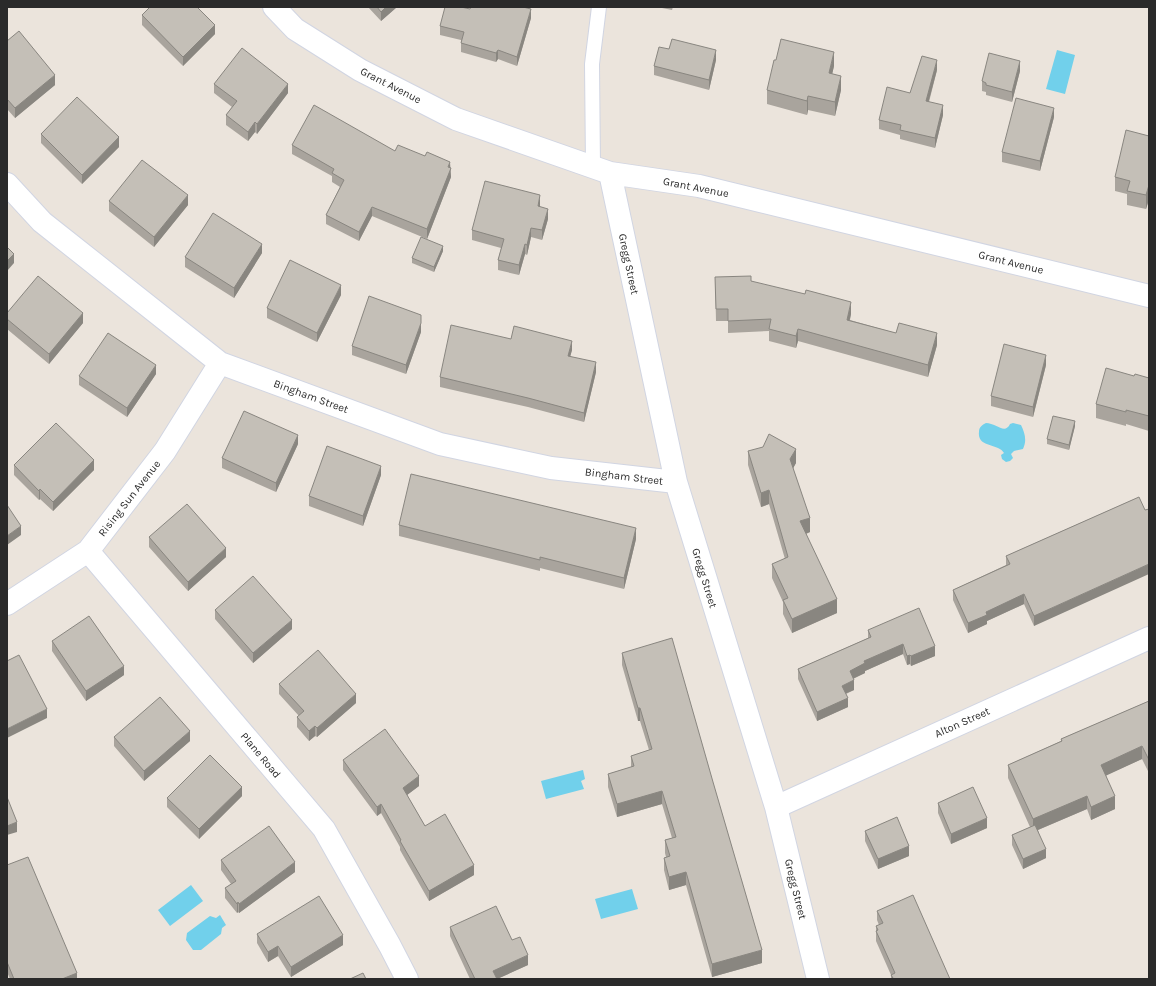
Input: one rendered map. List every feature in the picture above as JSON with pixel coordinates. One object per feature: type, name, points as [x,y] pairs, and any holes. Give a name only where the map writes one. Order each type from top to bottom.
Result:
[{"type":"street","name":"Grant Avenue","points":[[274,7],[295,29],[360,70],[456,119],[601,170],[699,186],[1149,296]]},
{"type":"street","name":"Gregg Street","points":[[601,170],[676,482],[776,807],[818,979]]},
{"type":"street","name":"Bingham Street","points":[[7,184],[42,222],[220,363],[440,444],[551,468],[676,482]]},
{"type":"street","name":"Rising Sun Avenue","points":[[7,604],[88,551],[165,451],[220,363]]},
{"type":"street","name":"Plane Road","points":[[88,551],[324,829],[407,979]]},
{"type":"street","name":"Alton Street","points":[[776,807],[1149,638]]},
{"type":"lane","points":[[599,7],[592,64],[601,170]]},
{"type":"water","points":[[1057,50],[1075,55],[1065,94],[1046,89]]},
{"type":"water","points":[[990,423],[1003,429],[1013,423],[1021,425],[1025,437],[1023,449],[1014,451],[1011,454],[1013,458],[1006,462],[1002,459],[1001,455],[1004,453],[1001,450],[981,441],[979,432],[982,425]]},
{"type":"water","points":[[583,770],[585,779],[581,781],[584,789],[546,799],[541,781]]},
{"type":"water","points":[[191,885],[203,901],[170,926],[158,910]]},
{"type":"water","points":[[632,889],[638,909],[601,919],[595,899]]},
{"type":"water","points":[[220,915],[226,925],[222,928],[221,934],[201,950],[193,950],[186,940],[187,933],[210,916],[216,918]]},
{"type":"building","points":[[150,7],[197,7],[215,25],[183,57],[142,15]]},
{"type":"building","points":[[377,7],[386,7],[381,12]]},
{"type":"building","points":[[445,7],[461,7],[470,9],[471,7],[523,7],[531,9],[517,57],[498,50],[496,53],[461,43],[464,32],[440,26]]},
{"type":"building","points":[[19,31],[55,75],[15,108],[7,99],[7,41]]},
{"type":"building","points":[[672,39],[716,50],[709,80],[654,66],[659,47],[669,49]]},
{"type":"building","points":[[781,39],[834,52],[829,73],[841,76],[835,102],[808,96],[807,101],[767,90]]},
{"type":"building","points":[[242,48],[288,84],[257,124],[255,122],[248,132],[226,115],[237,101],[214,84]]},
{"type":"building","points":[[989,53],[1020,61],[1012,92],[986,85],[986,83],[982,81]]},
{"type":"building","points":[[922,56],[937,60],[926,101],[943,105],[935,138],[900,130],[901,125],[879,120],[887,87],[910,93]]},
{"type":"building","points":[[77,97],[119,137],[82,175],[41,134]]},
{"type":"building","points":[[1016,98],[1054,108],[1040,161],[1002,152]]},
{"type":"building","points":[[314,105],[395,151],[398,145],[425,156],[427,152],[450,162],[448,167],[451,168],[427,229],[372,207],[359,232],[326,215],[344,180],[332,173],[334,169],[292,145]]},
{"type":"building","points":[[1126,130],[1149,136],[1149,185],[1146,195],[1127,191],[1130,181],[1115,177]]},
{"type":"building","points":[[142,160],[188,195],[154,237],[109,201]]},
{"type":"building","points":[[485,181],[540,195],[538,206],[548,209],[542,230],[531,228],[527,245],[525,244],[519,265],[498,260],[504,239],[472,230]]},
{"type":"building","points":[[213,213],[262,244],[234,288],[185,257]]},
{"type":"building","points":[[421,237],[443,246],[434,267],[412,258]]},
{"type":"building","points":[[7,247],[14,254],[7,261]]},
{"type":"building","points":[[290,260],[341,285],[317,333],[267,308]]},
{"type":"building","points":[[38,276],[83,313],[49,354],[7,319],[7,313]]},
{"type":"building","points":[[751,276],[751,281],[805,294],[806,290],[851,302],[847,320],[896,333],[899,323],[937,333],[928,365],[798,329],[796,336],[769,329],[771,319],[728,321],[728,309],[716,309],[715,277]]},
{"type":"building","points":[[369,296],[421,315],[421,323],[406,365],[352,346]]},
{"type":"building","points":[[451,325],[511,339],[514,326],[572,341],[568,356],[596,362],[584,413],[440,377]]},
{"type":"building","points":[[108,333],[156,365],[127,408],[79,376]]},
{"type":"building","points":[[1004,344],[1046,355],[1033,407],[991,396]]},
{"type":"building","points":[[1106,368],[1134,376],[1135,374],[1149,378],[1149,416],[1096,404]]},
{"type":"building","points":[[244,411],[298,435],[276,483],[222,458]]},
{"type":"building","points":[[1053,416],[1075,421],[1069,445],[1047,439]]},
{"type":"building","points":[[56,423],[94,460],[53,502],[40,489],[39,491],[14,465]]},
{"type":"building","points":[[769,434],[796,449],[790,459],[810,518],[800,521],[837,599],[792,619],[783,600],[788,598],[772,564],[788,557],[769,490],[761,493],[748,451],[763,447]]},
{"type":"building","points":[[327,446],[381,466],[363,516],[309,496]]},
{"type":"building","points":[[411,474],[636,528],[624,578],[540,557],[540,560],[399,525]]},
{"type":"building","points":[[1139,497],[1145,510],[1149,509],[1149,564],[1034,616],[1024,594],[986,612],[987,615],[968,623],[953,590],[1010,564],[1006,556]]},
{"type":"building","points":[[187,504],[226,548],[188,582],[149,537]]},
{"type":"building","points":[[7,505],[21,526],[7,536]]},
{"type":"building","points":[[253,576],[292,620],[253,653],[215,610]]},
{"type":"building","points":[[919,608],[935,646],[911,656],[907,656],[903,644],[864,661],[865,663],[850,671],[854,680],[842,686],[848,698],[817,712],[798,669],[871,637],[868,630]]},
{"type":"building","points":[[89,616],[124,666],[86,691],[52,641]]},
{"type":"building","points":[[672,638],[762,950],[712,964],[686,872],[669,877],[664,858],[670,856],[665,840],[676,837],[662,791],[617,804],[608,774],[634,766],[631,756],[652,749],[622,653]]},
{"type":"building","points":[[318,650],[356,694],[317,728],[315,726],[309,731],[297,717],[304,711],[279,684]]},
{"type":"building","points":[[19,655],[47,709],[7,729],[7,661]]},
{"type":"building","points":[[160,697],[190,731],[144,771],[114,737]]},
{"type":"building","points":[[1149,701],[1149,760],[1142,746],[1101,765],[1115,796],[1091,807],[1087,796],[1033,819],[1008,765],[1062,741],[1061,739]]},
{"type":"building","points":[[385,729],[419,776],[403,788],[425,826],[445,814],[474,865],[429,891],[400,841],[401,840],[381,804],[377,807],[343,760]]},
{"type":"building","points":[[210,755],[242,787],[199,829],[167,798]]},
{"type":"building","points":[[973,787],[987,818],[951,834],[938,803]]},
{"type":"building","points":[[7,797],[17,822],[7,826]]},
{"type":"building","points":[[897,817],[909,846],[878,859],[865,831]]},
{"type":"building","points":[[1035,825],[1046,849],[1023,859],[1012,835]]},
{"type":"building","points":[[269,826],[295,862],[237,904],[225,888],[236,881],[221,860]]},
{"type":"building","points":[[28,857],[77,973],[62,979],[14,979],[7,962],[7,865]]},
{"type":"building","points":[[913,895],[950,979],[891,979],[893,978],[891,975],[895,973],[876,931],[878,930],[876,926],[883,923],[877,911]]},
{"type":"building","points":[[319,896],[343,935],[291,967],[278,946],[268,952],[257,934]]},
{"type":"building","points":[[496,906],[512,940],[520,937],[528,955],[493,971],[497,979],[475,979],[450,927]]},
{"type":"building","points":[[363,973],[366,979],[350,979]]}]
